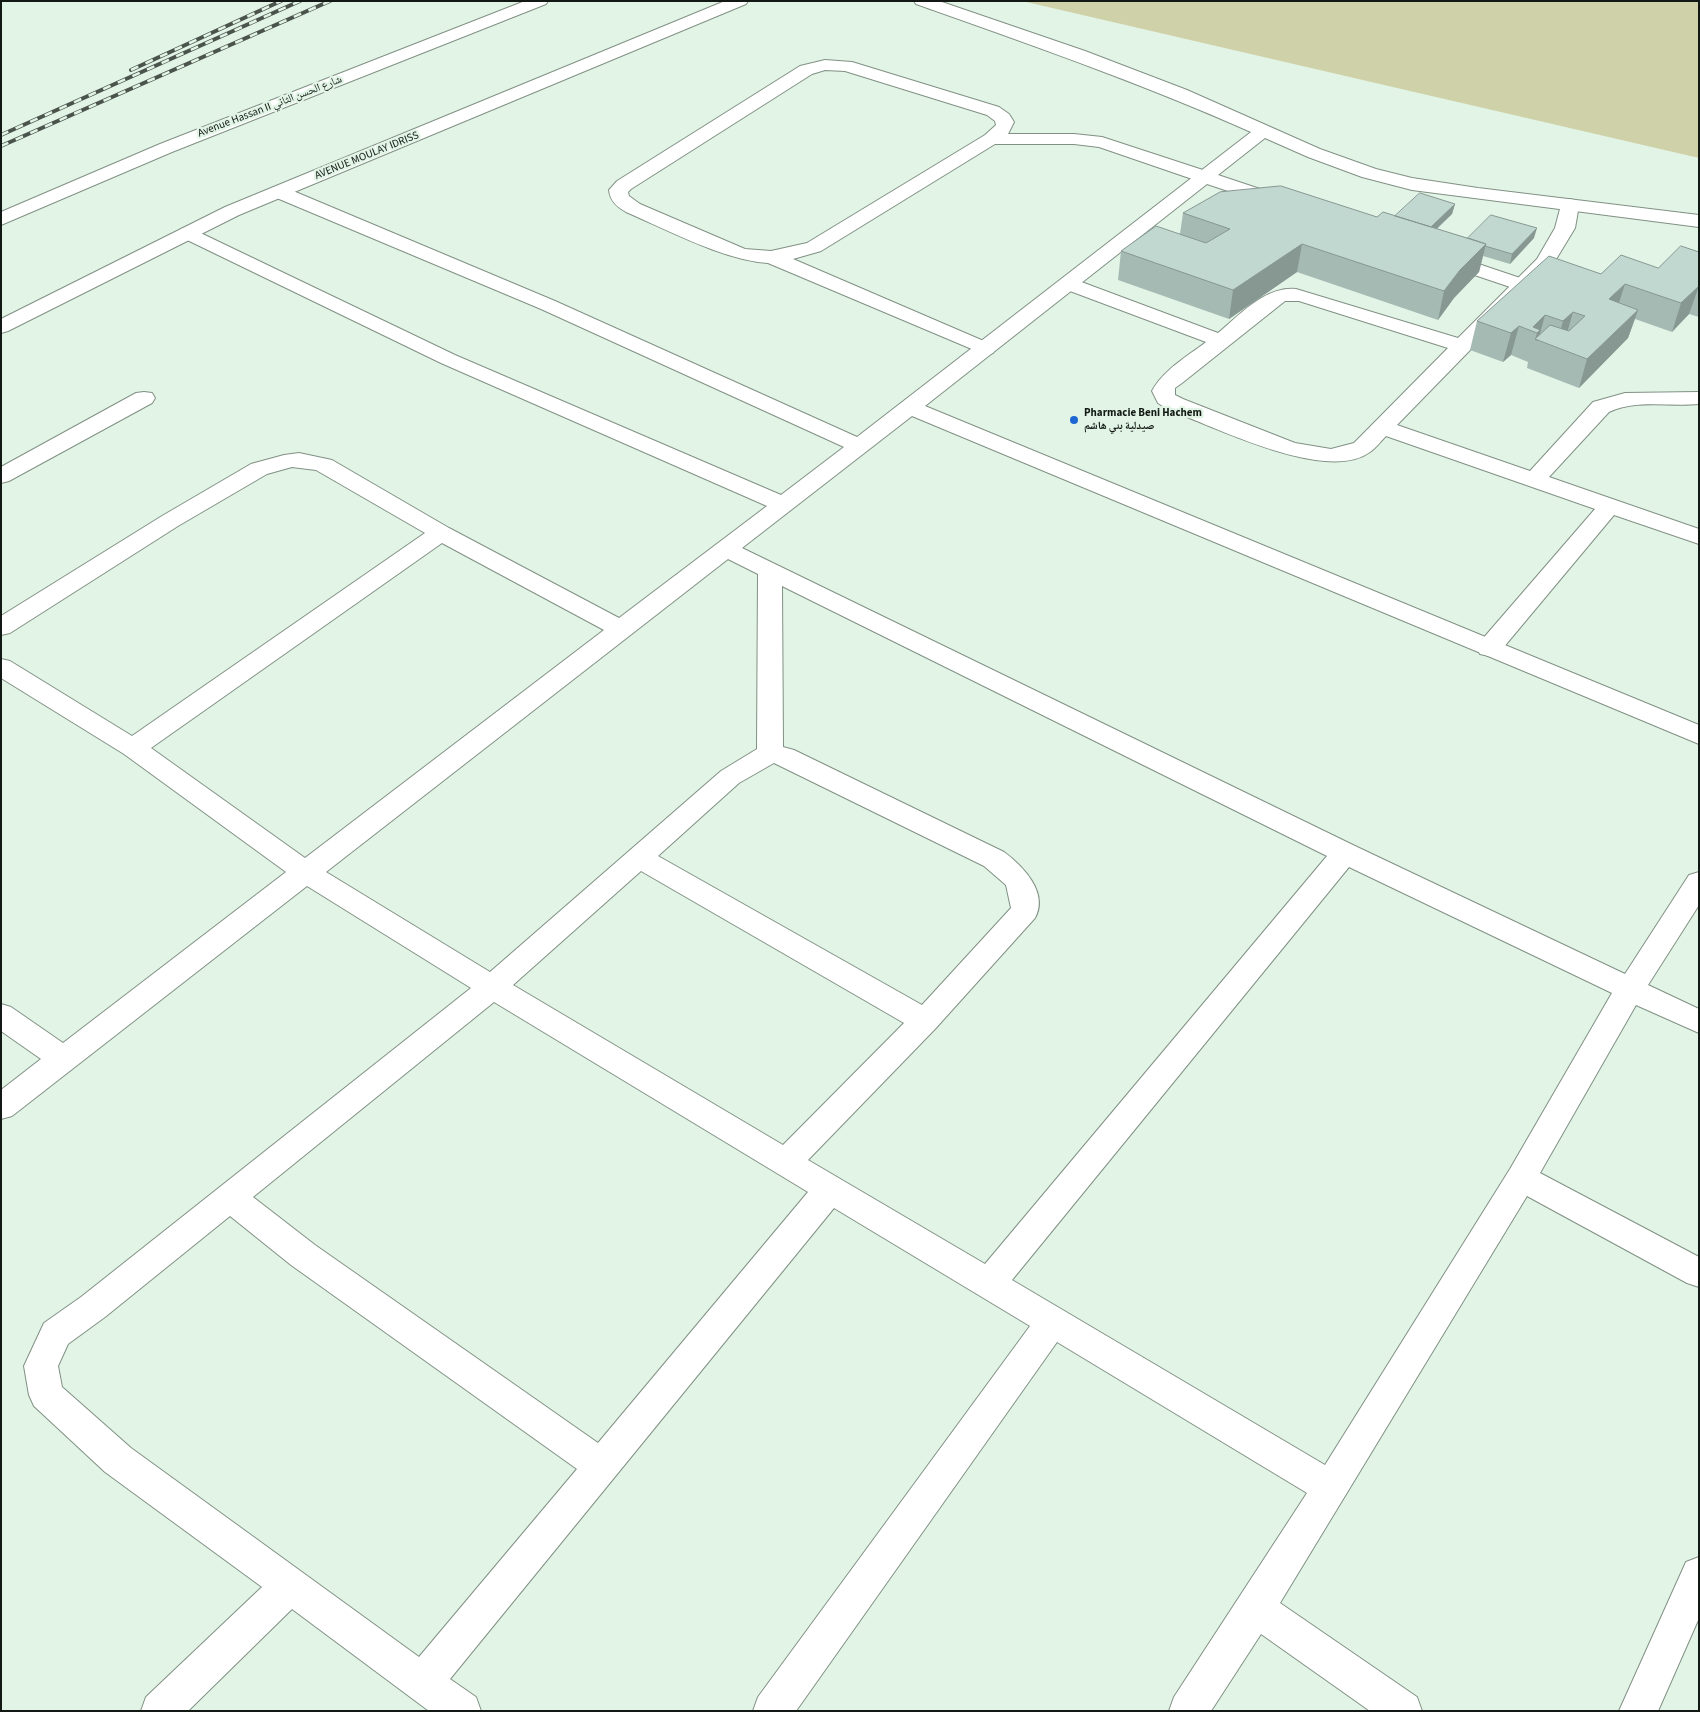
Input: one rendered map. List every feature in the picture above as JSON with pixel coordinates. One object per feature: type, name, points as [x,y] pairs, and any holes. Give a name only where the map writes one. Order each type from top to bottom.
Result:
[{"type":"street","name":"Avenue Hassan II شارع الحسن الثاني","points":[[1,219],[166,148],[540,1]]},
{"type":"street","name":"AVENUE MOULAY IDRISS","points":[[1,328],[232,211],[740,1]]},
{"type":"street","points":[[922,1],[1181,94],[1219,109],[1263,131],[1369,173],[1412,184],[1478,194],[1699,220]]},
{"type":"street","points":[[771,257],[814,247],[991,139],[1001,132],[1006,122],[1002,116],[993,112],[846,66],[825,65],[806,70],[682,147],[618,190],[618,196],[622,202],[633,208],[739,253],[771,257],[986,349]]},
{"type":"street","points":[[1,1107],[986,349],[1263,131]]},
{"type":"street","points":[[991,139],[1074,139],[1102,142],[1298,209]]},
{"type":"street","points":[[279,192],[548,305],[860,446]]},
{"type":"street","points":[[1462,346],[1310,298],[1289,294],[1274,298],[1166,385],[1163,392],[1166,398],[1174,404],[1281,446],[1315,455],[1332,456],[1350,453],[1362,448],[1545,262],[1565,228],[1570,205]]},
{"type":"street","points":[[188,233],[448,360],[783,504]]},
{"type":"street","points":[[1429,253],[1522,285]]},
{"type":"street","points":[[1069,284],[1221,341]]},
{"type":"street","points":[[1534,480],[1601,407],[1612,401],[1631,397],[1686,400],[1699,398]]},
{"type":"street","points":[[1,476],[144,398]]},
{"type":"street","points":[[910,407],[1699,735]]},
{"type":"street","points":[[1382,427],[1699,537]]},
{"type":"street","points":[[1,627],[170,521],[259,469],[275,462],[294,459],[310,460],[324,465],[441,533],[620,629]]},
{"type":"street","points":[[1489,648],[1610,506]]},
{"type":"street","points":[[134,748],[441,533]]},
{"type":"street","points":[[726,549],[1344,853],[1699,1022]]},
{"type":"street","points":[[770,571],[770,753]]},
{"type":"street","points":[[3,670],[134,748],[305,872],[492,987],[1331,1488]]},
{"type":"street","points":[[462,1711],[118,1460],[46,1395],[41,1366],[56,1334],[492,987],[730,777],[770,753],[785,756],[994,859],[1014,873],[1024,893],[1025,912],[925,1021],[786,1162]]},
{"type":"street","points":[[990,1284],[1344,853]]},
{"type":"street","points":[[640,858],[925,1021]]},
{"type":"street","points":[[1188,1711],[1256,1608],[1331,1488],[1520,1178],[1630,989],[1699,882]]},
{"type":"street","points":[[1,1014],[63,1059]]},
{"type":"street","points":[[1520,1178],[1699,1273]]},
{"type":"street","points":[[423,1682],[830,1188]]},
{"type":"street","points":[[230,1197],[303,1255],[602,1466]]},
{"type":"street","points":[[772,1711],[1053,1321]]},
{"type":"street","points":[[1638,1711],[1699,1575]]},
{"type":"street","points":[[160,1711],[290,1586]]},
{"type":"street","points":[[1256,1608],[1403,1711]]},
{"type":"green space","points":[[1022,1],[1699,1],[1699,158]]},
{"type":"building","points":[[1281,186],[1377,217],[1383,212],[1486,244],[1460,270],[1444,291],[1302,244],[1233,290],[1121,251],[1156,226],[1206,243],[1230,229],[1183,213],[1220,192]]},
{"type":"building","points":[[1420,193],[1455,204],[1431,227],[1395,216]]},
{"type":"building","points":[[1491,215],[1537,228],[1512,254],[1485,246],[1486,244],[1468,238]]},
{"type":"building","points":[[1681,246],[1699,252],[1699,286],[1681,303],[1625,284],[1609,299],[1638,310],[1587,359],[1535,339],[1550,325],[1569,331],[1585,316],[1573,312],[1563,321],[1545,315],[1533,327],[1540,330],[1537,333],[1519,326],[1511,333],[1477,321],[1549,256],[1601,274],[1621,255],[1658,268]]},
{"type":"railway","points":[[131,70],[281,1]]},
{"type":"railway","points":[[1,135],[300,1]]},
{"type":"railway","points":[[1,146],[330,1]]},
{"type":"place","name":"Pharmacie Beni Hachem صيدلية بني هاشم","points":[[1074,420]]}]
